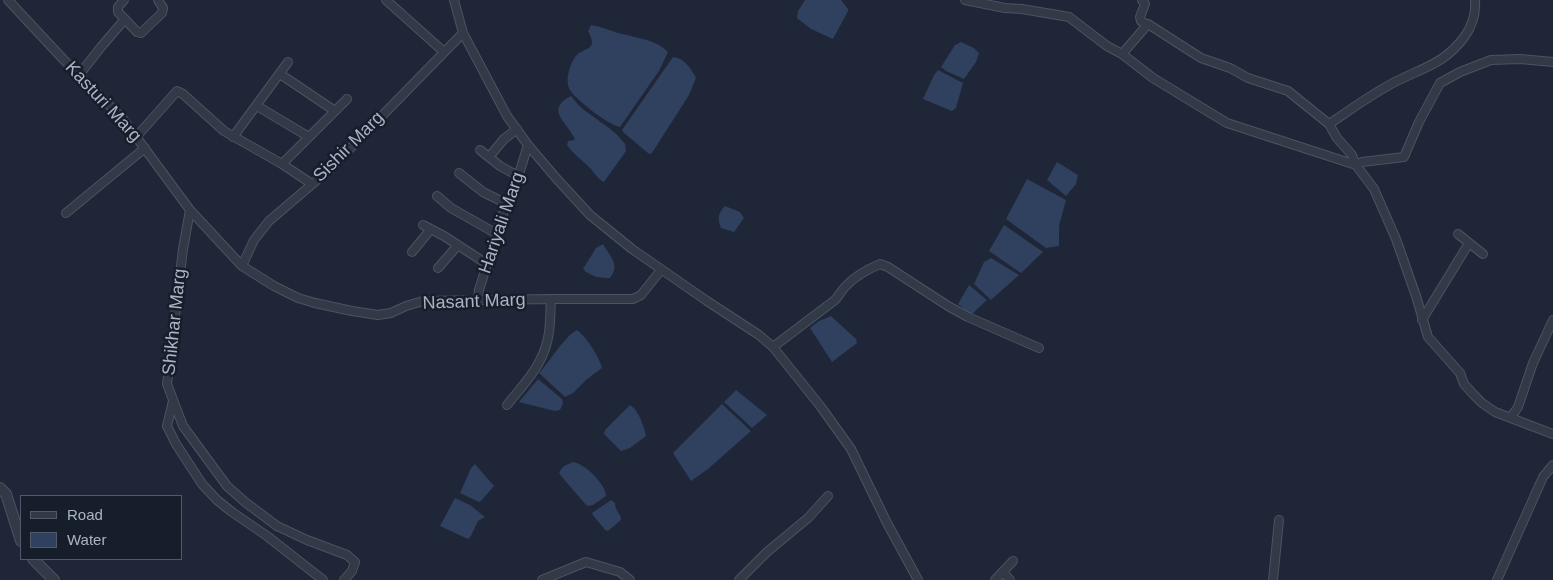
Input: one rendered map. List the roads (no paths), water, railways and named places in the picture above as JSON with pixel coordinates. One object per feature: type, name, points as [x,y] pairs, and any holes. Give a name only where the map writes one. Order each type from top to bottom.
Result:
[{"type":"street","name":"Kasturi Marg","points":[[8,0],[138,136],[190,210]]},
{"type":"street","points":[[124,0],[117,10],[141,34],[162,13],[163,8],[158,0]]},
{"type":"street","points":[[386,0],[444,52]]},
{"type":"street","points":[[454,0],[463,33],[490,86],[507,116],[528,145],[590,215],[660,270],[759,335],[773,347],[821,407],[851,449],[887,523],[918,580]]},
{"type":"street","points":[[965,0],[1069,17],[1153,78],[1228,123],[1356,165],[1362,162],[1404,157],[1419,122],[1440,83],[1460,72],[1492,60],[1520,59],[1553,62]]},
{"type":"street","points":[[1142,0],[1145,4],[1140,16],[1141,21],[1147,25],[1201,58],[1230,68],[1248,78],[1288,91],[1329,124],[1374,189],[1396,239],[1428,337],[1460,373],[1464,384],[1495,412],[1553,434]]},
{"type":"street","points":[[1329,124],[1385,87],[1442,60],[1456,49],[1469,30],[1476,10],[1475,0]]},
{"type":"street","points":[[80,75],[125,19]]},
{"type":"street","points":[[1122,54],[1147,25]]},
{"type":"street","name":"Sishir Marg","points":[[242,266],[254,240],[270,221],[330,169],[463,33]]},
{"type":"street","points":[[233,137],[288,62]]},
{"type":"street","points":[[280,74],[334,111]]},
{"type":"street","points":[[138,136],[178,91],[224,131],[282,164],[312,184]]},
{"type":"street","points":[[282,164],[347,99]]},
{"type":"street","points":[[257,106],[309,137]]},
{"type":"street","points":[[489,157],[504,139],[517,129]]},
{"type":"street","name":"Hariyali Marg","points":[[478,301],[487,264],[528,145]]},
{"type":"street","points":[[66,213],[145,148]]},
{"type":"street","points":[[480,150],[500,166],[518,176]]},
{"type":"street","points":[[459,173],[483,192],[507,204]]},
{"type":"street","points":[[437,196],[451,208],[497,234]]},
{"type":"street","name":"Nasant Marg","points":[[190,210],[242,266],[274,286],[298,298],[315,303],[378,315],[391,313],[423,301],[633,299],[640,296],[660,270]]},
{"type":"street","name":"Shikhar Marg","points":[[190,210],[183,249],[167,384],[183,426],[228,486],[240,498],[277,526],[353,559],[355,562],[354,566],[344,580]]},
{"type":"street","points":[[423,225],[487,264]]},
{"type":"street","points":[[412,252],[431,229]]},
{"type":"street","points":[[1458,234],[1483,254]]},
{"type":"street","points":[[1422,320],[1469,243]]},
{"type":"street","points":[[438,268],[458,245]]},
{"type":"street","points":[[773,347],[835,300],[842,289],[853,279],[880,264],[888,267],[968,317],[1039,348]]},
{"type":"street","points":[[507,405],[542,358],[548,340],[551,299]]},
{"type":"street","points":[[1511,417],[1518,407],[1533,363],[1553,320]]},
{"type":"street","points":[[173,401],[167,426],[176,444],[202,484],[232,512],[267,536],[323,580]]},
{"type":"street","points":[[1498,580],[1543,477],[1553,465]]},
{"type":"street","points":[[0,488],[6,494],[20,538]]},
{"type":"street","points":[[739,580],[767,552],[808,518],[828,496]]},
{"type":"street","points":[[1273,580],[1279,520]]},
{"type":"street","points":[[34,560],[54,580]]},
{"type":"street","points":[[994,580],[1013,561]]},
{"type":"street","points":[[542,580],[586,562],[620,572],[630,580]]},
{"type":"street","points":[[1003,572],[1010,580]]},
{"type":"water","points":[[805,0],[841,0],[848,9],[833,39],[811,29],[797,18],[798,11]]},
{"type":"water","points":[[591,25],[649,40],[668,52],[659,71],[620,127],[615,126],[586,106],[573,94],[568,86],[568,76],[573,60],[591,46],[592,42],[588,31]]},
{"type":"water","points":[[961,42],[974,48],[979,53],[976,62],[964,79],[941,67],[955,45]]},
{"type":"water","points":[[673,57],[681,59],[687,64],[696,78],[689,95],[652,153],[649,154],[622,130]]},
{"type":"water","points":[[938,70],[963,83],[956,108],[952,111],[923,99]]},
{"type":"water","points":[[571,96],[583,109],[613,131],[625,144],[626,151],[604,182],[567,145],[568,141],[575,140],[558,112],[559,106],[563,101]]},
{"type":"water","points":[[1057,162],[1078,175],[1076,184],[1066,196],[1047,180]]},
{"type":"water","points":[[1027,179],[1066,200],[1059,226],[1059,246],[1046,248],[1006,219]]},
{"type":"water","points":[[725,206],[740,212],[744,218],[734,232],[721,228],[719,216]]},
{"type":"water","points":[[1004,225],[1043,252],[1021,273],[989,251]]},
{"type":"water","points":[[603,244],[614,264],[613,273],[610,278],[589,274],[583,269],[596,248]]},
{"type":"water","points":[[991,258],[1019,275],[991,300],[974,284],[984,262]]},
{"type":"water","points":[[969,285],[987,300],[971,315],[958,304]]},
{"type":"water","points":[[831,316],[856,339],[857,343],[832,362],[810,328],[819,321]]},
{"type":"water","points":[[577,330],[592,348],[602,368],[573,393],[565,397],[539,373],[562,344]]},
{"type":"water","points":[[538,379],[562,399],[563,403],[560,410],[555,411],[519,402]]},
{"type":"water","points":[[736,390],[767,415],[752,428],[724,402]]},
{"type":"water","points":[[722,404],[751,431],[708,469],[691,481],[673,453]]},
{"type":"water","points":[[630,405],[638,415],[646,436],[630,448],[621,451],[604,434],[605,430]]},
{"type":"water","points":[[573,462],[583,466],[594,475],[605,491],[606,496],[593,505],[587,506],[559,472],[564,466]]},
{"type":"water","points":[[475,464],[494,486],[479,502],[460,493],[471,468]]},
{"type":"water","points":[[455,498],[470,505],[485,517],[478,521],[468,539],[440,526]]},
{"type":"water","points":[[611,500],[615,503],[621,520],[608,531],[605,530],[592,513]]}]
